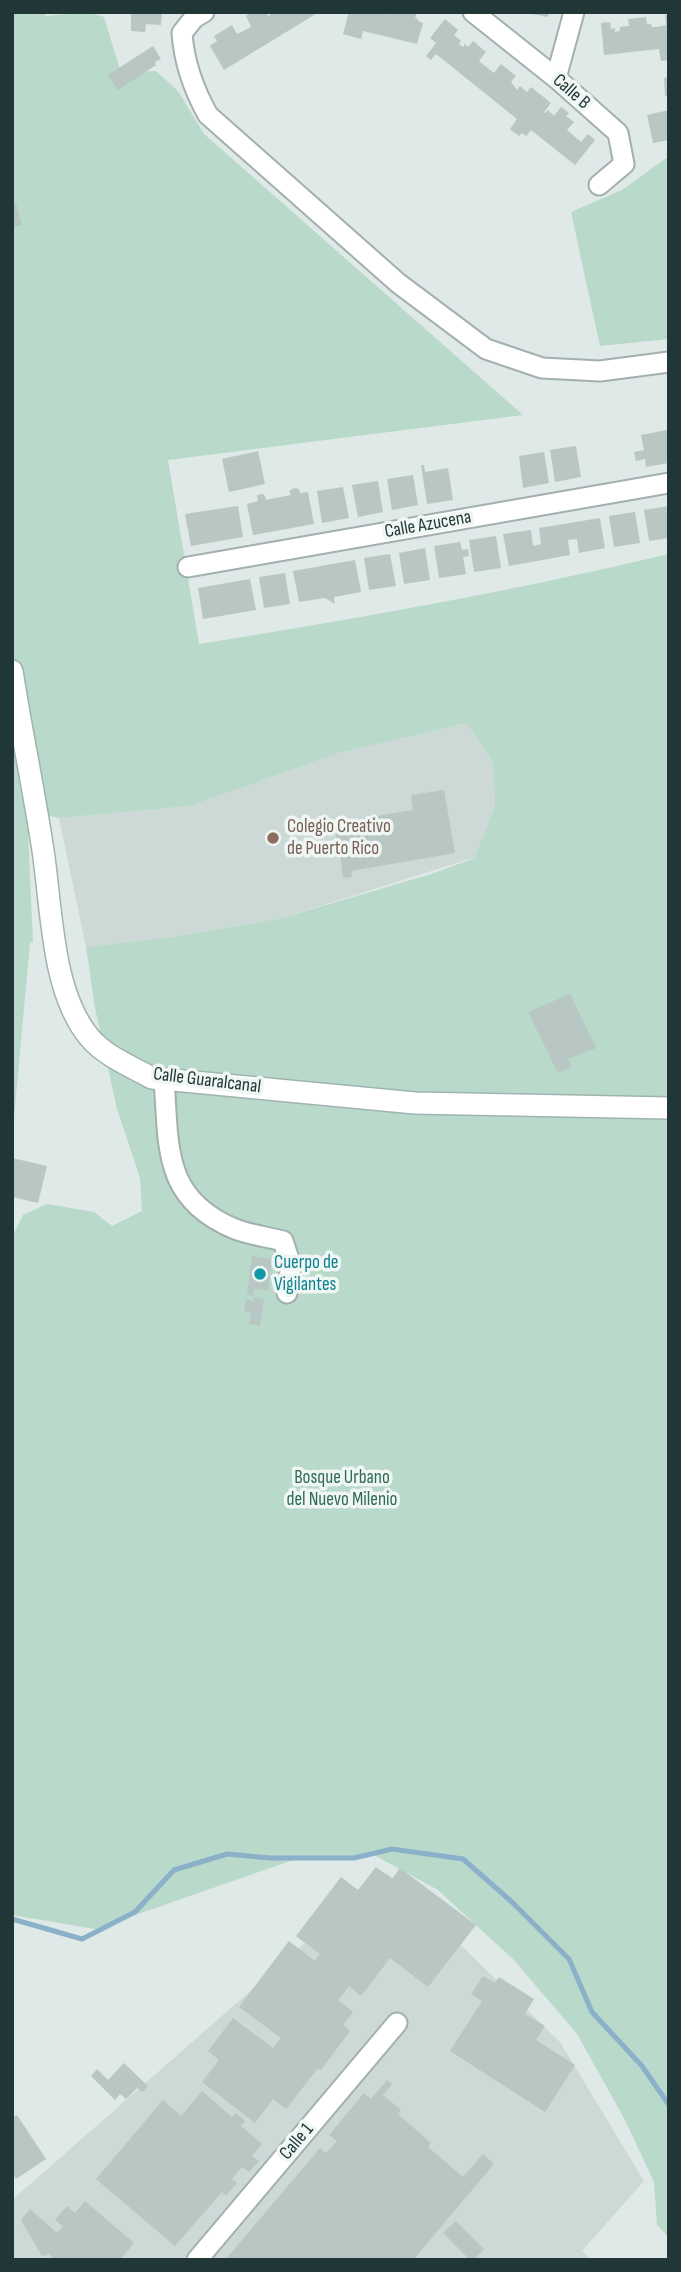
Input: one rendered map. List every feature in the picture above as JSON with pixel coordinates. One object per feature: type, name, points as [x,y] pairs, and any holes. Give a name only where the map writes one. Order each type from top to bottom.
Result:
[{"type":"street","points":[[204,12],[194,18],[183,33],[183,50],[199,98],[208,115],[398,283],[486,349],[542,368],[600,370],[669,362]]},
{"type":"street","name":"Calle B","points":[[473,12],[556,78],[618,133],[624,164],[599,185]]},
{"type":"street","points":[[556,78],[574,12]]},
{"type":"street","name":"Calle Azucena","points":[[188,567],[669,483]]},
{"type":"street","name":"Calle Guaralcanal","points":[[12,671],[43,847],[61,981],[74,1012],[90,1038],[121,1061],[152,1078],[415,1103],[669,1108]]},
{"type":"street","points":[[164,1079],[169,1158],[183,1191],[200,1210],[236,1230],[283,1241],[291,1265],[287,1293]]},
{"type":"street","name":"Calle 1","points":[[197,2260],[397,2023]]},
{"type":"shaded area","name":"Colegio Creativo de Puerto Rico","points":[[467,723],[493,761],[495,805],[476,857],[282,918],[172,937],[86,947],[59,818],[190,806],[339,753]]},
{"type":"shaded area","points":[[386,1872],[560,2042],[644,2181],[582,2251],[592,2260],[12,2260],[12,2200]]},
{"type":"green space","name":"Bosque Urbano del Nuevo Milenio","points":[[12,12],[43,12],[46,16],[88,12],[104,17],[121,73],[156,71],[178,91],[204,134],[523,415],[168,460],[199,644],[435,604],[669,554],[669,2238],[657,2225],[654,2182],[625,2120],[577,2034],[514,1960],[438,1890],[374,1855],[296,1859],[95,1929],[12,1915],[12,1237],[23,1215],[47,1204],[94,1212],[112,1226],[142,1211],[140,1178],[117,1109],[95,1008],[86,947],[172,937],[282,918],[431,874],[475,858],[495,805],[493,761],[467,723],[339,753],[190,806],[59,818],[27,811],[33,942],[30,943],[12,1139]]},
{"type":"green space","points":[[669,156],[669,339],[600,346],[571,212],[622,190]]},
{"type":"building","points":[[131,12],[162,12],[161,25],[146,24],[145,32],[131,31]]},
{"type":"building","points":[[252,12],[266,12],[268,16],[274,12],[319,12],[224,70],[210,46],[217,41],[214,36],[232,25],[237,34],[251,27],[246,16]]},
{"type":"building","points":[[349,12],[387,12],[392,15],[392,12],[417,12],[415,18],[423,23],[417,44],[363,31],[361,39],[343,34]]},
{"type":"building","points":[[523,12],[549,12],[548,17]]},
{"type":"building","points":[[665,15],[669,15],[669,60],[661,61],[659,49],[604,55],[601,23],[610,22],[611,29],[615,28],[615,32],[620,31],[620,27],[629,26],[628,19],[646,17],[647,24],[657,27],[666,25]]},
{"type":"building","points":[[445,19],[458,30],[454,35],[461,41],[459,44],[468,47],[473,41],[486,52],[479,61],[494,73],[501,64],[516,76],[511,82],[517,90],[520,86],[527,92],[531,87],[551,103],[545,113],[548,110],[554,116],[561,107],[569,113],[566,116],[574,122],[567,130],[581,142],[588,134],[595,140],[575,165],[531,130],[526,136],[522,133],[519,136],[510,129],[517,119],[436,54],[431,60],[426,56],[436,43],[430,38]]},
{"type":"building","points":[[153,46],[161,59],[118,90],[108,75]]},
{"type":"building","points":[[669,77],[669,96],[665,96],[664,78]]},
{"type":"building","points":[[669,110],[669,140],[653,143],[647,115]]},
{"type":"building","points":[[16,203],[22,225],[12,227],[12,204]]},
{"type":"building","points":[[667,430],[669,463],[646,467],[645,459],[636,461],[634,452],[644,450],[641,435]]},
{"type":"building","points":[[576,446],[581,477],[555,482],[550,450]]},
{"type":"building","points":[[258,451],[265,484],[229,492],[222,459]]},
{"type":"building","points":[[544,452],[549,483],[523,488],[519,456]]},
{"type":"building","points":[[421,465],[424,465],[425,472],[448,468],[453,500],[427,504]]},
{"type":"building","points":[[413,475],[418,505],[392,510],[387,479]]},
{"type":"building","points":[[378,481],[383,512],[358,517],[352,485]]},
{"type":"building","points":[[343,487],[349,518],[322,523],[317,491]]},
{"type":"building","points":[[299,489],[300,493],[308,492],[314,524],[253,535],[247,504],[258,501],[257,495],[264,494],[266,500],[291,495],[289,491]]},
{"type":"building","points":[[238,506],[243,537],[191,546],[185,514]]},
{"type":"building","points":[[669,506],[669,538],[649,541],[644,510]]},
{"type":"building","points":[[635,512],[640,543],[614,547],[609,516]]},
{"type":"building","points":[[600,518],[605,548],[579,553],[577,539],[568,540],[570,555],[509,566],[503,534],[531,530],[533,546],[541,544],[539,528]]},
{"type":"building","points":[[496,536],[501,568],[474,572],[469,540]]},
{"type":"building","points":[[460,542],[462,550],[468,549],[469,556],[463,557],[466,574],[439,578],[434,546]]},
{"type":"building","points":[[425,548],[430,580],[404,584],[399,553]]},
{"type":"building","points":[[390,554],[396,586],[369,590],[364,558]]},
{"type":"building","points":[[355,560],[361,592],[334,597],[335,604],[325,598],[299,602],[293,571]]},
{"type":"building","points":[[285,573],[290,604],[264,608],[259,577]]},
{"type":"building","points":[[250,579],[256,610],[203,619],[198,588]]},
{"type":"building","points":[[444,790],[455,853],[351,871],[352,877],[343,878],[334,823],[413,810],[411,795]]},
{"type":"building","points":[[570,994],[596,1048],[568,1059],[572,1066],[558,1073],[528,1012]]},
{"type":"building","points":[[12,1158],[47,1166],[38,1203],[12,1197]]},
{"type":"building","name":"Cuerpo de Vigilantes","points":[[252,1256],[272,1259],[268,1291],[254,1289],[253,1296],[247,1295]]},
{"type":"building","points":[[254,1297],[264,1299],[260,1326],[249,1324],[251,1312],[244,1311],[246,1299],[254,1301]]},
{"type":"building","points":[[376,1867],[392,1879],[400,1868],[476,1925],[428,1987],[390,1958],[361,1996],[349,1986],[338,2000],[353,2012],[343,2025],[350,2031],[321,2070],[318,2068],[286,2109],[273,2099],[255,2123],[202,2082],[219,2060],[208,2051],[233,2018],[273,2048],[281,2038],[239,2007],[289,1941],[315,1961],[320,1954],[296,1936],[341,1877],[358,1890]]},
{"type":"building","points":[[483,1976],[495,1983],[499,1977],[534,1999],[525,2014],[545,2026],[536,2040],[575,2065],[545,2112],[450,2051],[482,2001],[471,1994]]},
{"type":"building","points":[[124,2063],[148,2086],[142,2092],[137,2088],[126,2099],[120,2094],[115,2100],[91,2076],[97,2069],[108,2080]]},
{"type":"building","points":[[387,2080],[392,2084],[383,2095],[401,2110],[398,2114],[431,2143],[428,2147],[463,2177],[483,2154],[494,2164],[413,2260],[225,2260],[320,2148],[326,2153],[337,2141],[329,2135],[364,2093],[371,2099]]},
{"type":"building","points":[[202,2091],[232,2117],[236,2113],[245,2121],[241,2126],[262,2144],[252,2156],[259,2161],[249,2172],[242,2167],[232,2179],[237,2183],[226,2196],[222,2192],[175,2246],[96,2179],[163,2100],[181,2116]]},
{"type":"building","points":[[17,2115],[46,2159],[16,2179],[12,2173],[12,2118]]},
{"type":"building","points":[[85,2201],[134,2243],[120,2260],[55,2260],[49,2254],[42,2256],[21,2220],[30,2209],[57,2233],[63,2226],[55,2220],[67,2206],[75,2213]]},
{"type":"building","points":[[456,2221],[484,2249],[474,2260],[470,2260],[443,2233]]},
{"type":"waterway","points":[[12,1919],[82,1939],[135,1912],[174,1870],[227,1854],[270,1858],[354,1858],[392,1849],[463,1859],[512,1902],[569,1959],[592,2012],[642,2066],[669,2105]]},
{"type":"place","name":"Colegio Creativo de Puerto Rico","points":[[273,838]]},
{"type":"place","name":"Cuerpo de Vigilantes","points":[[260,1274]]}]
